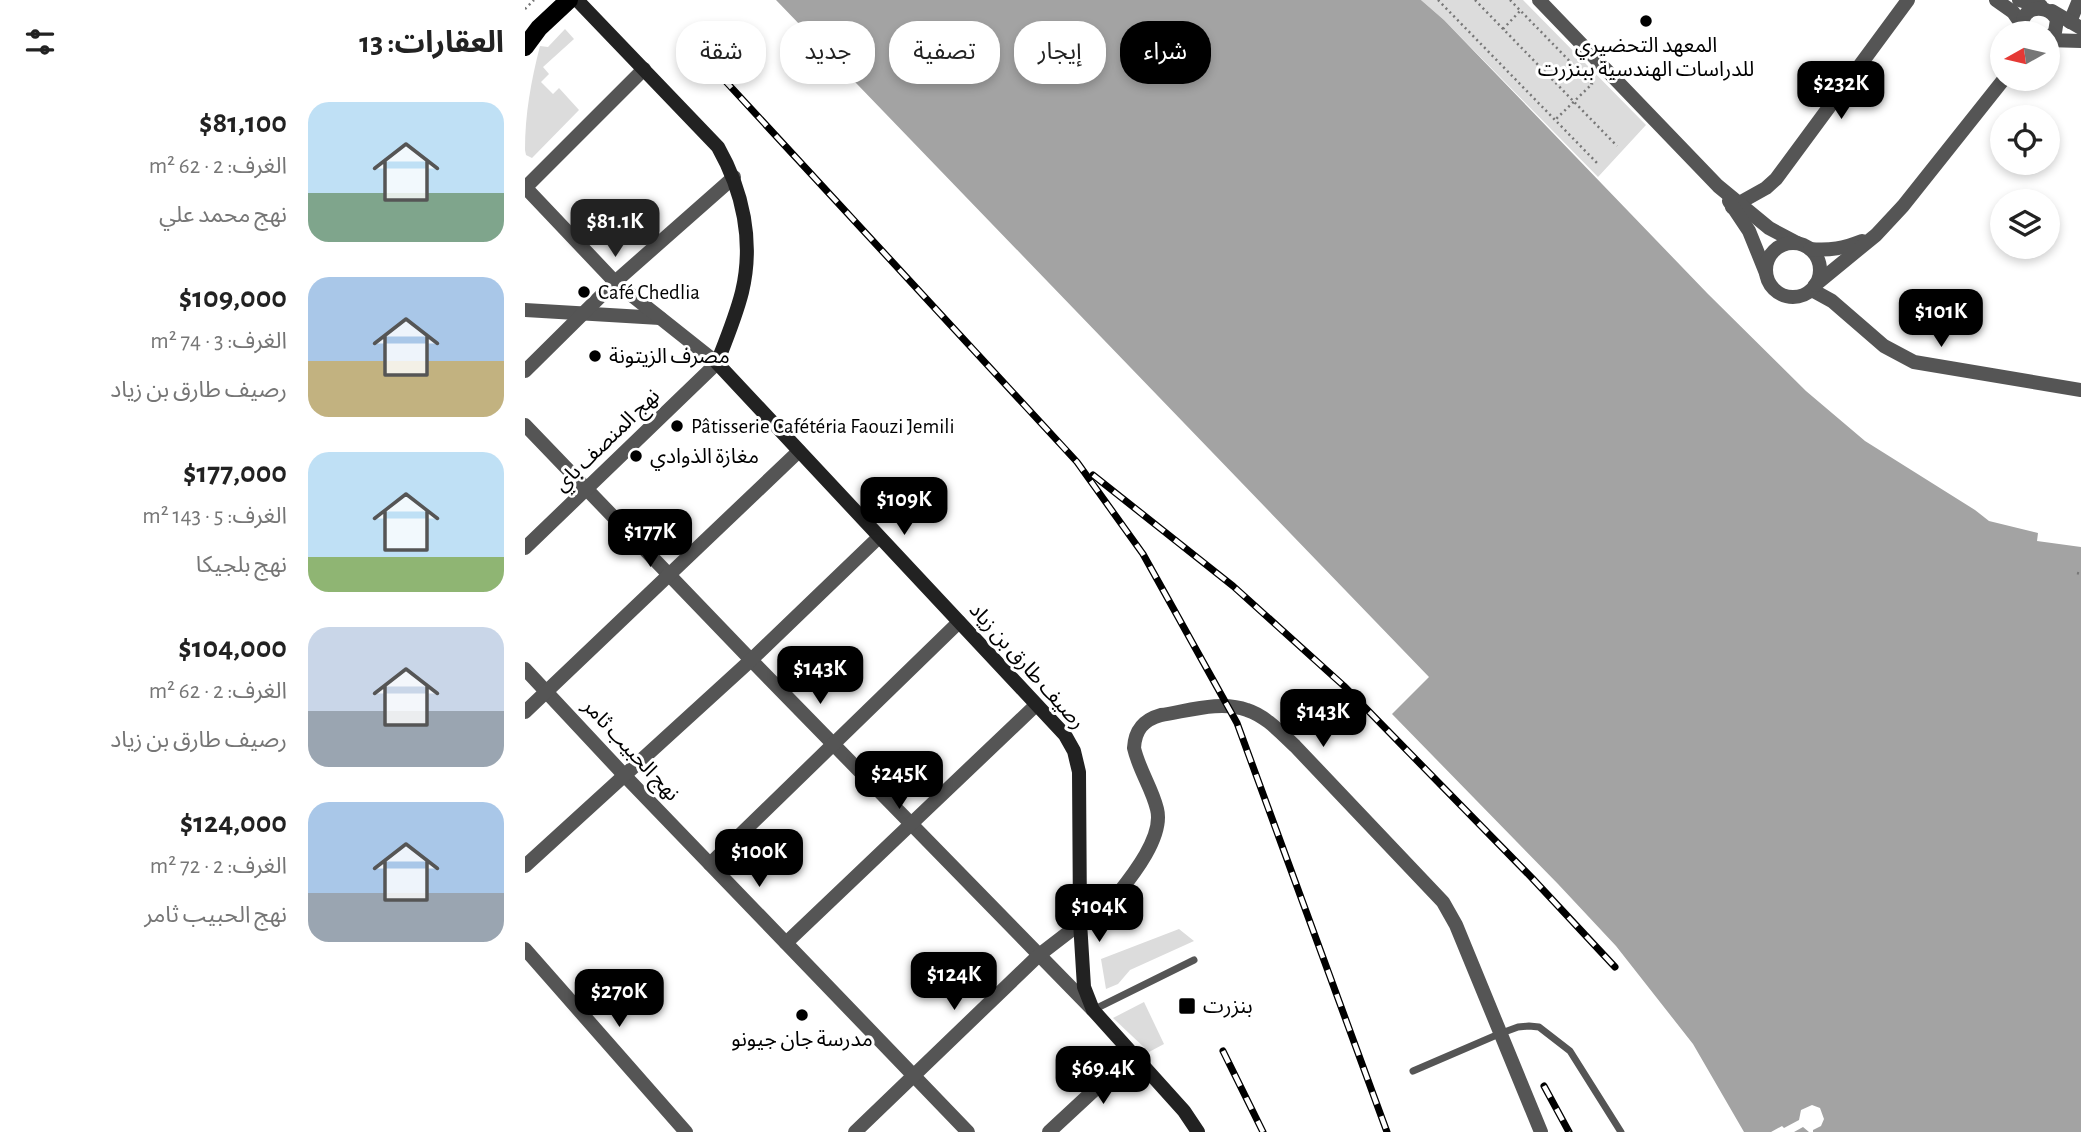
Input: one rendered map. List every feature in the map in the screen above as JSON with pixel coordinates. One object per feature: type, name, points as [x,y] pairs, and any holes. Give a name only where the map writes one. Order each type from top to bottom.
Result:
[{"type":"main road","points":[[529,30],[559,0]]},
{"type":"main road","points":[[529,30],[569,0]]},
{"type":"main road","points":[[577,0],[718,147],[733,177],[742,204],[747,233],[747,262],[743,290],[717,363]]},
{"type":"main road","name":"رصيف طارق بن زياد","points":[[717,363],[1065,735],[1074,751],[1079,772],[1080,922],[1084,987],[1093,1010],[1184,1111],[1198,1132]]},
{"type":"street","points":[[1539,0],[1736,205],[1769,228],[1804,246],[1819,262],[1820,270],[1813,287]]},
{"type":"street","points":[[1736,205],[1766,188],[1776,178],[1908,0]]},
{"type":"street","points":[[1996,0],[2013,12],[2018,21]]},
{"type":"street","points":[[2018,0],[2046,8],[2075,25],[2079,0]]},
{"type":"street","points":[[2024,21],[2024,15],[2031,8],[2046,8],[2057,21]]},
{"type":"street","points":[[2060,40],[2081,41]]},
{"type":"street","points":[[525,187],[643,69]]},
{"type":"street","points":[[1736,205],[1775,289],[1789,296],[1805,294],[1876,235],[1903,206],[1994,91]]},
{"type":"street","points":[[525,371],[615,282],[733,177]]},
{"type":"street","name":"رصيف طارق بن زياد","points":[[525,187],[615,282],[717,363]]},
{"type":"street","points":[[1767,275],[1767,266],[1774,251],[1781,246],[1804,246],[1826,251],[1876,235]]},
{"type":"street","points":[[1813,287],[1884,346],[1915,362],[2081,390]]},
{"type":"street","points":[[525,310],[660,318]]},
{"type":"street","name":"نهج المنصف باي","points":[[525,548],[717,363]]},
{"type":"street","points":[[525,425],[1093,1010]]},
{"type":"street","points":[[525,712],[799,451]]},
{"type":"street","points":[[525,866],[751,660],[880,537]]},
{"type":"street","points":[[711,864],[958,622]]},
{"type":"street","name":"نهج الحبيب ثامر","points":[[525,669],[968,1132]]},
{"type":"street","points":[[786,943],[1036,705]]},
{"type":"street","points":[[855,1132],[1039,955],[1117,895],[1155,839],[1158,829],[1157,808],[1134,748],[1134,739],[1143,723],[1161,715],[1228,705],[1249,710],[1271,724],[1443,902],[1456,925],[1541,1132]]},
{"type":"street","points":[[525,949],[686,1132]]},
{"type":"street","points":[[1049,1132],[1132,1055]]},
{"type":"lane","points":[[1093,1010],[1194,960]]},
{"type":"lane","points":[[1413,1071],[1518,1027],[1539,1027],[1570,1051],[1621,1132]]},
{"type":"path","points":[[529,30],[534,0]]},
{"type":"path","points":[[1438,0],[1598,164]]},
{"type":"path","points":[[1475,0],[1617,145]]},
{"type":"path","points":[[1510,0],[1592,83],[1554,120]]},
{"type":"path","points":[[1503,29],[1521,11]]},
{"type":"shaded area","points":[[776,0],[1421,0],[1444,20],[1708,294],[1806,391],[1865,441],[1989,521],[2038,533],[2037,541],[2081,547],[2081,1132],[1744,1132],[1693,1044],[1616,946],[1392,714],[1429,677],[857,84],[875,84],[875,21],[796,21]]},
{"type":"shaded area","points":[[1421,0],[1523,0],[1646,125],[1598,177],[1444,20]]},
{"type":"shaded area","points":[[565,29],[574,39],[543,67],[549,74],[541,82],[553,94],[559,88],[579,110],[532,158],[526,155],[525,150],[526,123],[540,46],[548,47]]},
{"type":"shaded area","points":[[1179,929],[1194,941],[1130,970],[1118,984],[1106,989],[1101,959]]},
{"type":"shaded area","points":[[1144,1002],[1164,1044],[1149,1052],[1113,1018]]},
{"type":"pier","points":[[1812,1105],[1820,1108],[1824,1119],[1821,1126],[1813,1132],[1803,1127],[1794,1132],[1771,1132],[1799,1120],[1801,1110]]},
{"type":"railway","points":[[728,84],[1077,462],[1143,554],[1237,723],[1387,1132]]},
{"type":"railway","points":[[1093,475],[1233,586],[1344,686],[1615,967]]},
{"type":"railway","points":[[1223,1051],[1263,1132]]},
{"type":"railway","points":[[1544,1086],[1569,1132]]},
{"type":"place","name":"المعهد التحضيري للدراسات الهندسية ببنزرت","points":[[1646,21]]},
{"type":"place","name":"Café Chedlia","points":[[584,292]]},
{"type":"place","name":"مصرف الزيتونة","points":[[595,356]]},
{"type":"place","name":"Pâtisserie Cafétéria Faouzi Jemili","points":[[677,426]]},
{"type":"place","name":"مغازة الذوادي","points":[[636,456]]},
{"type":"place","name":"بنزرت","points":[[1187,1006]]},
{"type":"place","name":"مدرسة جان جيونو","points":[[802,1015]]}]
